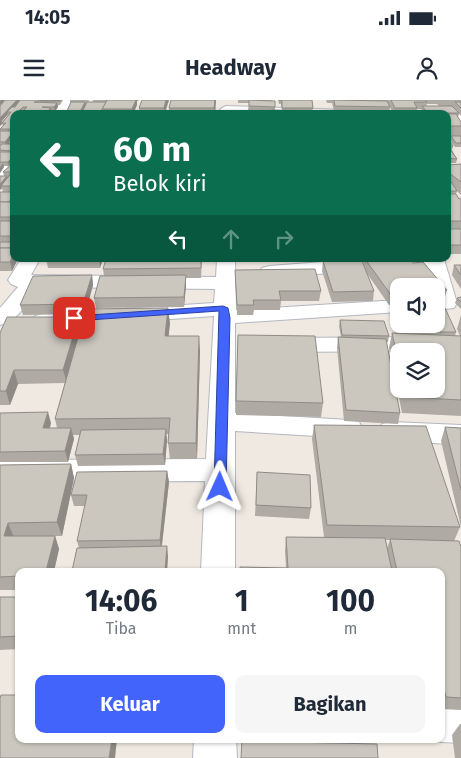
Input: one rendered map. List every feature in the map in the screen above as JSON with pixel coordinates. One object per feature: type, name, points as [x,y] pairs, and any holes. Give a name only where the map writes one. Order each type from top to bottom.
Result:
[{"type":"street","points":[[225,105],[288,110]]},
{"type":"street","points":[[0,178],[10,168]]},
{"type":"street","points":[[28,262],[18,280],[33,282],[232,284],[390,305]]},
{"type":"street","points":[[5,320],[232,284],[410,262]]},
{"type":"street","points":[[435,262],[439,278]]},
{"type":"street","points":[[5,320],[33,282]]},
{"type":"street","points":[[218,568],[221,421],[241,346],[232,284]]},
{"type":"street","points":[[241,346],[448,343]]},
{"type":"street","points":[[221,421],[461,435]]},
{"type":"street","points":[[0,471],[220,470]]},
{"type":"street","points":[[445,721],[461,722]]},
{"type":"street","points":[[215,743],[215,758]]},
{"type":"building","points":[[5,100],[17,100],[0,118],[0,106]]},
{"type":"building","points":[[20,100],[39,100],[34,102],[57,103],[54,107],[42,107],[51,108],[49,110],[24,110],[27,107],[23,107],[20,110],[10,110],[10,112],[7,112],[12,107],[15,107]]},
{"type":"building","points":[[60,100],[60,101],[40,101]]},
{"type":"building","points":[[107,100],[136,100],[132,109],[102,109]]},
{"type":"building","points":[[142,100],[166,100],[164,108],[139,108]]},
{"type":"building","points":[[171,100],[215,100],[214,108],[169,108]]},
{"type":"building","points":[[249,100],[275,101],[275,107],[249,106]]},
{"type":"building","points":[[279,100],[312,100],[313,108],[282,108],[282,101]]},
{"type":"building","points":[[334,100],[387,101],[390,107],[335,106]]},
{"type":"building","points":[[391,100],[425,100],[427,102],[414,102],[417,108],[395,108]]},
{"type":"building","points":[[71,102],[85,102],[81,110],[67,110]]},
{"type":"building","points":[[87,102],[106,102],[102,110],[83,110]]},
{"type":"building","points":[[455,102],[461,102],[461,108]]},
{"type":"building","points":[[422,106],[452,106],[459,113],[451,113],[451,110],[425,110]]},
{"type":"building","points":[[10,113],[10,129],[0,129],[6,123],[2,123]]},
{"type":"building","points":[[451,114],[456,114],[461,122],[461,126],[451,126]]},
{"type":"building","points":[[0,131],[10,131],[10,136],[5,142],[0,142]]},
{"type":"building","points":[[451,136],[461,136],[461,143],[456,143]]},
{"type":"building","points":[[2,144],[10,144],[10,151],[0,150]]},
{"type":"building","points":[[451,151],[457,159],[451,158]]},
{"type":"building","points":[[0,152],[10,152],[10,160],[8,162],[0,162]]},
{"type":"building","points":[[461,164],[461,182],[451,174],[451,165]]},
{"type":"building","points":[[10,166],[10,172],[3,172]]},
{"type":"building","points":[[10,175],[10,186],[1,186]]},
{"type":"building","points":[[0,176],[7,176],[0,184]]},
{"type":"building","points":[[451,182],[457,191],[451,191]]},
{"type":"building","points":[[0,192],[10,192],[9,202],[0,202]]},
{"type":"building","points":[[451,194],[456,194],[459,199],[461,198],[461,221],[451,221]]},
{"type":"building","points":[[0,202],[10,202],[10,217],[0,217]]},
{"type":"building","points":[[0,221],[10,221],[10,236],[0,236]]},
{"type":"building","points":[[451,229],[461,229],[461,245],[451,245]]},
{"type":"building","points":[[0,242],[10,242],[10,248],[0,248]]},
{"type":"building","points":[[0,248],[10,248],[10,262],[0,262]]},
{"type":"building","points":[[105,262],[201,262],[201,268],[103,269]]},
{"type":"building","points":[[323,262],[362,262],[374,291],[333,292]]},
{"type":"building","points":[[367,262],[413,263],[423,262],[437,278],[390,278],[390,294]]},
{"type":"building","points":[[454,265],[461,265],[461,275]]},
{"type":"building","points":[[315,269],[321,291],[279,291],[281,300],[253,300],[254,305],[237,305],[235,270]]},
{"type":"building","points":[[92,275],[83,304],[20,305],[33,276]]},
{"type":"building","points":[[186,275],[184,297],[94,298],[100,276]]},
{"type":"building","points":[[168,308],[165,336],[199,336],[196,443],[168,443],[170,418],[55,419],[86,309]]},
{"type":"building","points":[[445,308],[456,332],[445,332]]},
{"type":"building","points":[[7,317],[79,317],[63,370],[14,370],[6,391],[0,391],[0,333]]},
{"type":"building","points":[[340,320],[384,321],[389,336],[342,335]]},
{"type":"building","points":[[392,333],[461,336],[461,400],[424,398],[445,398],[445,343],[394,343]]},
{"type":"building","points":[[238,335],[315,336],[323,403],[236,401]]},
{"type":"building","points":[[338,337],[386,339],[390,360],[390,398],[397,398],[400,413],[346,410]]},
{"type":"building","points":[[48,412],[43,428],[71,428],[65,451],[0,452],[0,413]]},
{"type":"building","points":[[314,425],[426,426],[460,527],[327,525]]},
{"type":"building","points":[[445,427],[461,428],[461,490]]},
{"type":"building","points":[[166,429],[163,454],[75,455],[81,430]]},
{"type":"building","points":[[71,464],[57,522],[8,523],[4,536],[55,536],[47,568],[15,568],[15,576],[0,577],[0,465]]},
{"type":"building","points":[[167,471],[160,540],[77,541],[87,495],[71,495],[77,472]]},
{"type":"building","points":[[257,472],[310,475],[311,508],[256,505]]},
{"type":"building","points":[[286,537],[385,538],[391,568],[288,568]]},
{"type":"building","points":[[390,539],[459,541],[461,547],[461,698],[446,697],[445,693],[445,568],[396,568]]},
{"type":"building","points":[[167,546],[165,568],[73,568],[77,548]]},
{"type":"building","points":[[240,567],[288,568],[240,568]]},
{"type":"building","points":[[0,597],[15,597],[15,636],[0,637]]},
{"type":"building","points":[[1,695],[15,695],[15,743],[111,743],[109,758],[0,758]]},
{"type":"building","points":[[242,743],[332,743],[377,744],[378,758],[241,758]]},
{"type":"route","points":[[74,318],[223,308],[225,318],[220,487]]}]
